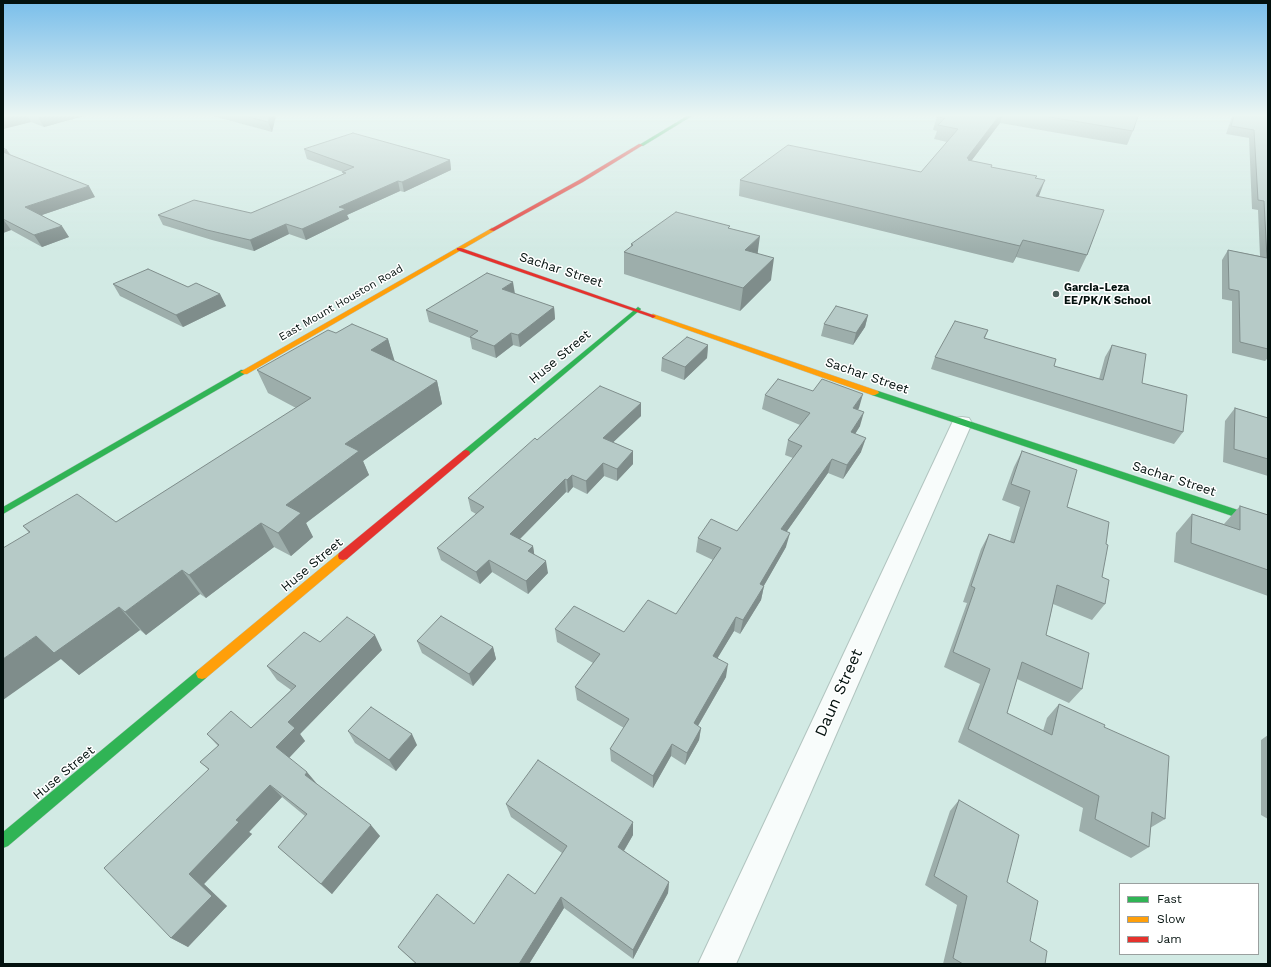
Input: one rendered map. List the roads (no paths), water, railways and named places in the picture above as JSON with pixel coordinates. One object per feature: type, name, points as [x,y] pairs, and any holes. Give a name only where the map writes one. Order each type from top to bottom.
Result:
[{"type":"street","name":"East Mount Houston Road","points":[[3,511],[614,161]]},
{"type":"street","name":"Sachar Street","points":[[459,249],[638,309],[962,422],[1268,524]]},
{"type":"street","name":"Huse Street","points":[[3,841],[638,309]]},
{"type":"street","name":"Daun Street","points":[[717,964],[962,422]]},
{"type":"place","name":"Garcia-Leza EE/PK/K School","points":[[1056,294]]}]
